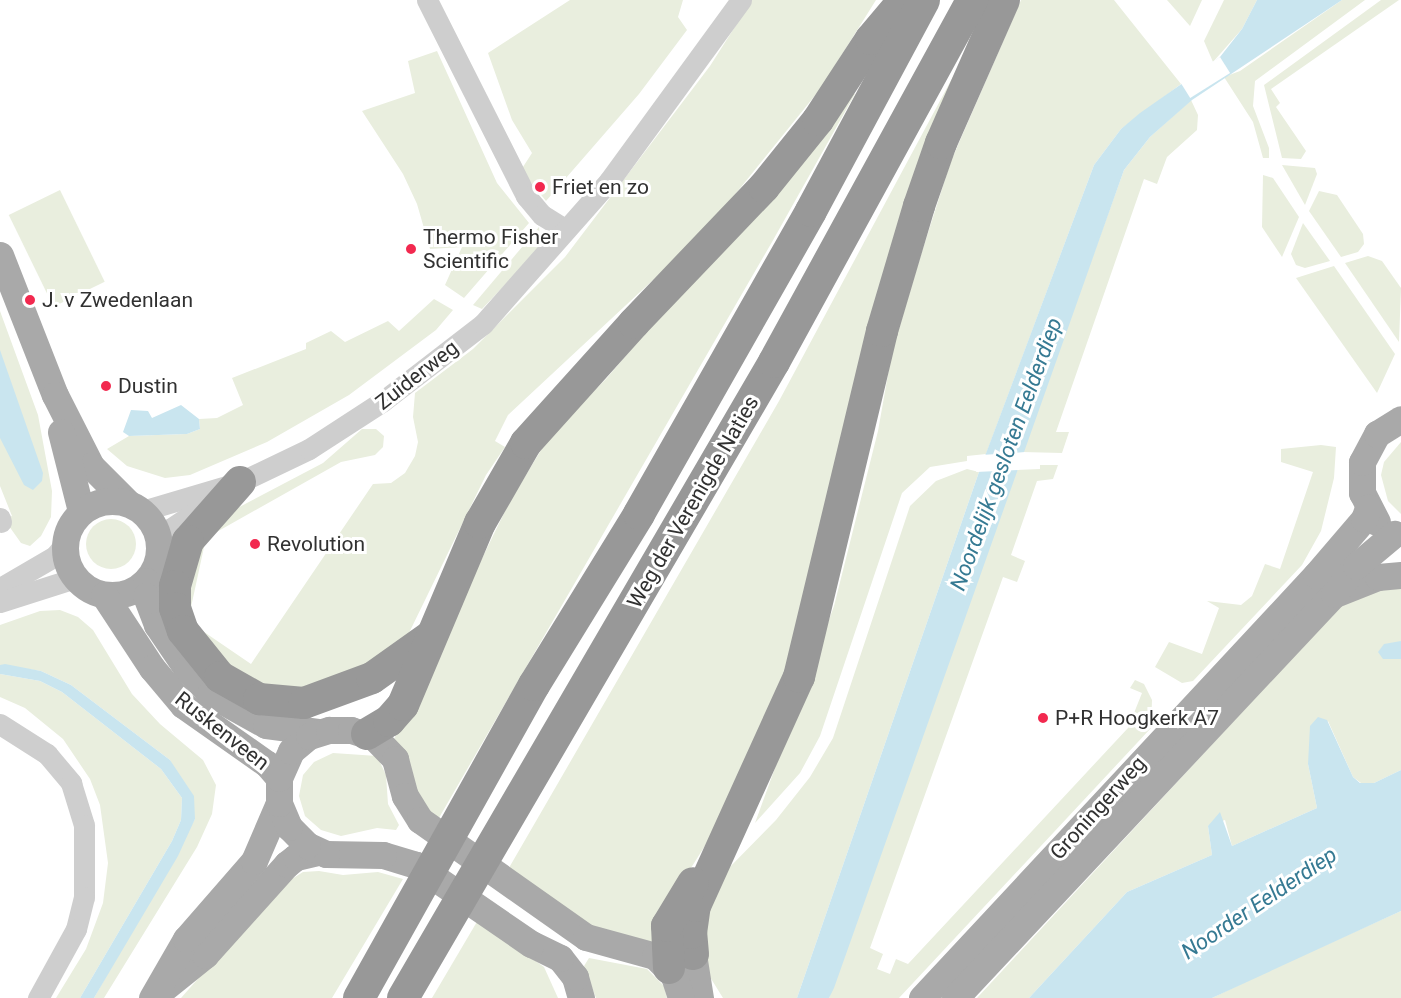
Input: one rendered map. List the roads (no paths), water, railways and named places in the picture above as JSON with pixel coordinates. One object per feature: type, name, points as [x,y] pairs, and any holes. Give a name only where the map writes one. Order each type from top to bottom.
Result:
[{"type":"highway","points":[[367,734],[400,709],[480,523],[526,443],[627,331],[764,187],[818,120],[871,39],[903,0]]},
{"type":"highway","name":"Weg der Verenigde Naties","points":[[359,998],[583,599],[639,514],[811,211],[924,0]]},
{"type":"highway","name":"Weg der Verenigde Naties","points":[[403,998],[780,352],[972,0]]},
{"type":"highway","points":[[681,961],[693,913],[799,677],[900,268],[941,143],[1004,0]]},
{"type":"highway","points":[[240,482],[188,541],[175,586],[176,608],[183,632],[220,677],[259,699],[304,703],[372,678],[434,634]]},
{"type":"main road","points":[[3,269],[55,395],[91,466],[135,507],[154,525],[159,544],[156,564],[146,581],[123,594],[104,595],[75,578],[67,563],[64,545],[71,523],[81,512],[100,502],[135,507]]},
{"type":"main road","points":[[55,395],[81,512]]},
{"type":"main road","points":[[1397,535],[1368,508],[1360,483],[1363,457],[1377,434],[1401,419]]},
{"type":"main road","name":"Groningerweg","points":[[922,998],[1316,575],[1364,519],[1368,508]]},
{"type":"main road","name":"Groningerweg","points":[[955,998],[1334,594],[1356,566],[1397,535]]},
{"type":"main road","points":[[1334,594],[1378,577],[1401,575]]},
{"type":"main road","name":"Ruskenveen","points":[[146,581],[146,597],[158,625],[187,669],[210,694],[267,725],[318,732],[340,729],[367,734]]},
{"type":"main road","name":"Ruskenveen","points":[[104,595],[152,668],[183,705],[267,764],[279,791]]},
{"type":"main road","points":[[152,998],[186,939],[254,861],[291,751],[318,732]]},
{"type":"main road","points":[[367,734],[391,752],[402,785],[420,820],[586,937],[611,947],[647,952],[681,961],[698,994]]},
{"type":"main road","points":[[279,791],[289,827],[318,852]]},
{"type":"main road","points":[[152,998],[205,955],[287,864],[296,857],[318,852],[396,857],[416,865],[531,944],[570,988]]},
{"type":"street","points":[[427,0],[526,196],[542,215],[564,229]]},
{"type":"street","name":"Zuiderweg","points":[[159,544],[170,529],[240,482],[340,431],[483,324],[564,229],[609,181],[741,0]]},
{"type":"street","name":"Zuiderweg","points":[[135,507],[240,482]]},
{"type":"street","points":[[0,588],[55,555],[64,545]]},
{"type":"street","points":[[0,602],[75,578]]},
{"type":"street","points":[[0,724],[47,754],[71,783],[84,825],[84,897],[76,928],[38,998]]},
{"type":"water","name":"Noordelijk gesloten Eelderdiep","points":[[1257,0],[1342,0],[1192,100],[1150,137],[1124,170],[834,988],[829,998],[797,998],[979,472],[1094,165],[1121,129],[1220,57],[1242,29]]},
{"type":"water","points":[[0,350],[43,473],[42,481],[33,490],[24,485],[0,438]]},
{"type":"water","points":[[181,405],[199,419],[200,429],[187,434],[129,436],[123,432],[131,410],[148,411],[152,418]]},
{"type":"water","points":[[1401,641],[1401,659],[1383,659],[1378,652],[1384,644]]},
{"type":"water","points":[[0,665],[41,671],[71,685],[170,760],[194,796],[195,819],[178,856],[94,998],[80,998],[172,841],[181,820],[182,798],[161,769],[62,692],[40,681],[0,674]]},
{"type":"water","name":"Noorder Eelderdiep","points":[[1318,717],[1327,720],[1353,777],[1360,783],[1374,783],[1401,770],[1401,911],[1212,998],[1029,998],[1127,892],[1212,855],[1208,826],[1220,812],[1232,846],[1317,808],[1308,764],[1310,726]]},
{"type":"place","name":"Friet en zo","points":[[540,187]]},
{"type":"place","name":"Thermo Fisher Scientific","points":[[411,249]]},
{"type":"place","name":"J. v Zwedenlaan","points":[[30,300]]},
{"type":"place","name":"Dustin","points":[[106,386]]},
{"type":"place","name":"Revolution","points":[[255,544]]},
{"type":"place","name":"P+R Hoogkerk A7","points":[[1043,718]]}]
